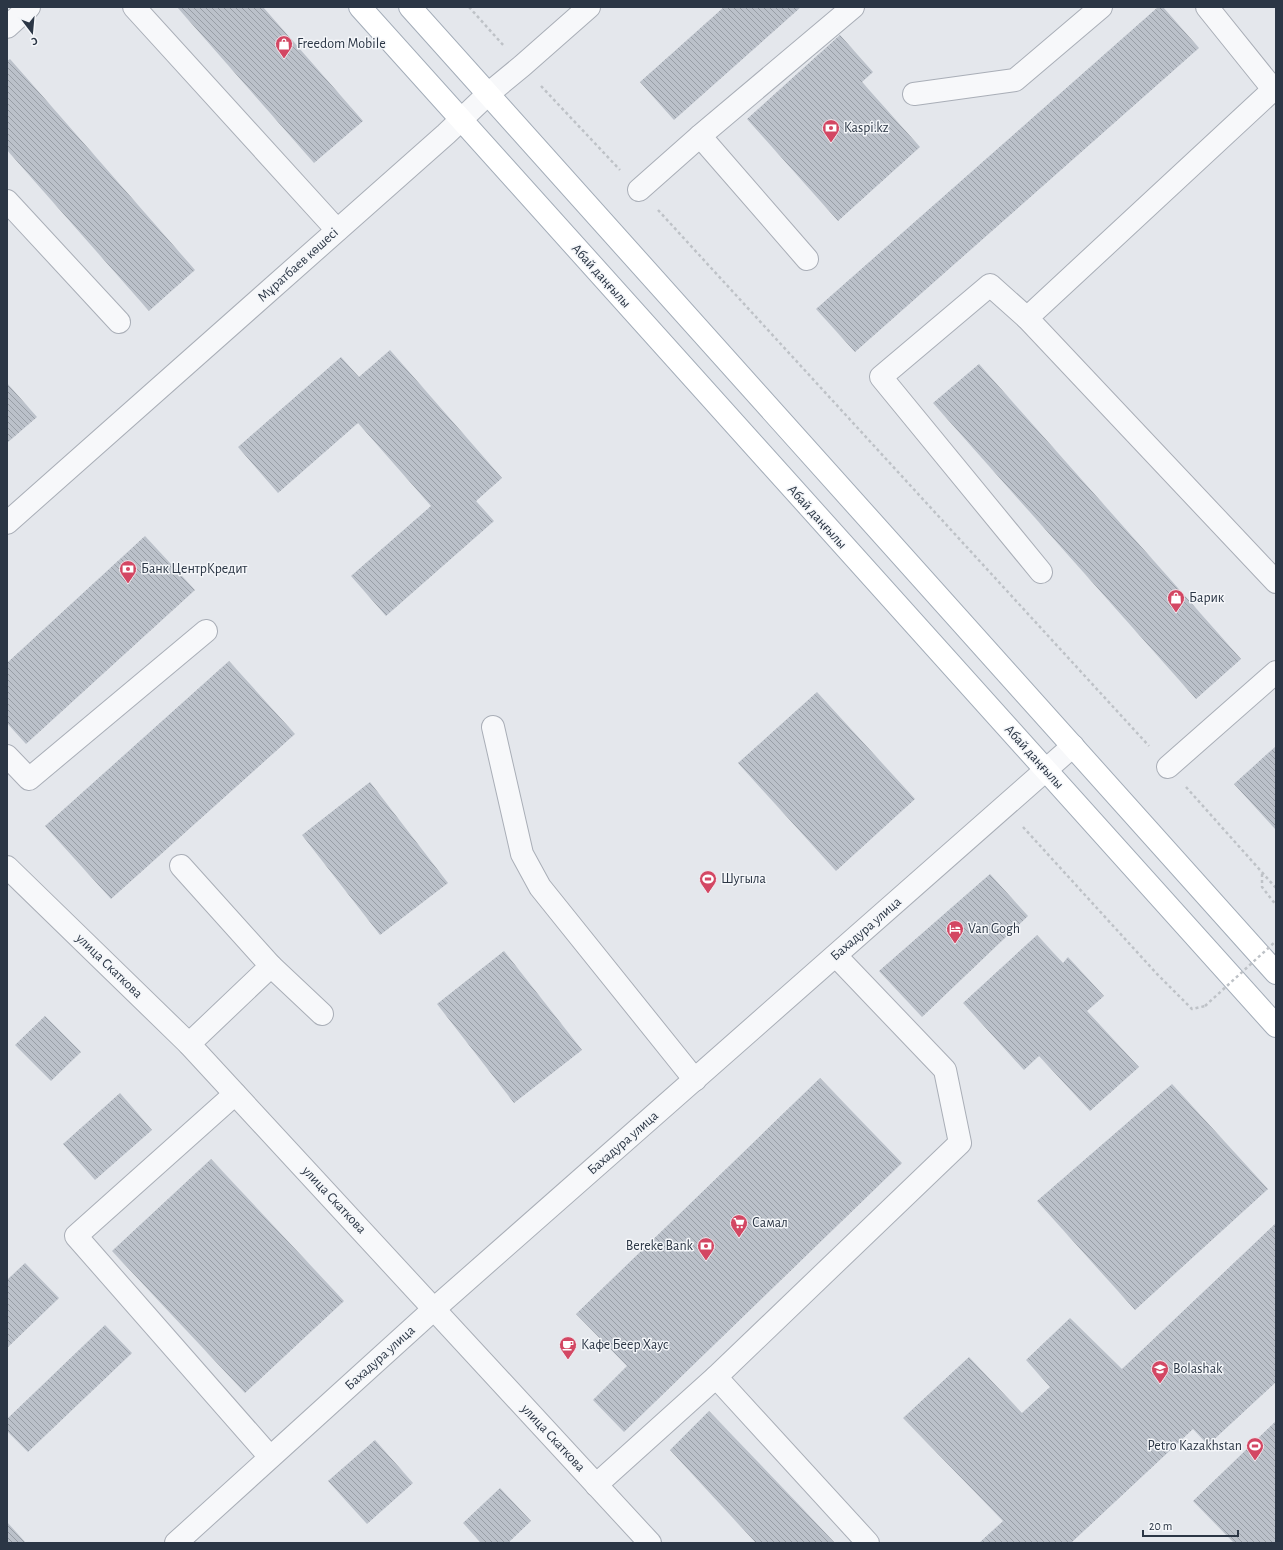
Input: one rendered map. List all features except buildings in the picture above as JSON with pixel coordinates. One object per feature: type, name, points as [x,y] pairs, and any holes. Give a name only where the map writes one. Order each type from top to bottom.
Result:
[{"type":"main road","name":"Абай даңғылы","points":[[360,7],[1276,1026]]},
{"type":"main road","points":[[410,7],[1276,973]]},
{"type":"street","points":[[7,27],[29,7]]},
{"type":"street","points":[[134,7],[337,230]]},
{"type":"street","name":"Мұратбаев көшесі","points":[[7,523],[461,120],[488,94],[589,7]]},
{"type":"street","points":[[639,190],[700,136],[853,7]]},
{"type":"street","points":[[914,94],[1015,80],[1101,7]]},
{"type":"street","points":[[1027,318],[1275,88],[1207,7]]},
{"type":"street","points":[[700,136],[807,259]]},
{"type":"street","points":[[7,201],[119,322]]},
{"type":"street","points":[[1041,572],[881,377],[990,285],[1027,318],[1276,582]]},
{"type":"street","points":[[7,756],[29,779],[206,631]]},
{"type":"street","points":[[1168,767],[1276,672]]},
{"type":"street","points":[[493,727],[522,854],[540,886],[695,1080]]},
{"type":"street","name":"Бахадура улица","points":[[176,1543],[434,1309],[1073,746]]},
{"type":"street","points":[[181,866],[271,966],[322,1014]]},
{"type":"street","name":"улица Скаткова","points":[[7,867],[189,1044],[650,1543]]},
{"type":"street","points":[[596,1485],[716,1377],[960,1143],[945,1070],[836,956]]},
{"type":"street","points":[[189,1044],[271,966]]},
{"type":"street","points":[[235,1094],[76,1236],[270,1457]]},
{"type":"street","points":[[716,1377],[868,1543]]},
{"type":"path","points":[[469,7],[522,66],[639,190],[1168,767],[1276,888]]},
{"type":"path","points":[[1004,808],[1157,974],[1192,1009],[1205,1006],[1276,941]]},
{"type":"path","points":[[1262,874],[1262,887],[1276,905]]},
{"type":"place","name":"Freedom Mobile","points":[[284,59]]},
{"type":"place","name":"Kaspi.kz","points":[[831,143]]},
{"type":"place","name":"Банк ЦентрКредит","points":[[128,584]]},
{"type":"place","name":"Барик","points":[[1176,613]]},
{"type":"place","name":"Шугыла","points":[[708,894]]},
{"type":"place","name":"Van Gogh","points":[[955,944]]},
{"type":"place","name":"Самал","points":[[739,1238]]},
{"type":"place","name":"Bereke Bank","points":[[706,1261]]},
{"type":"place","name":"Кафе Беер Хаус","points":[[568,1360]]},
{"type":"place","name":"Bolashak","points":[[1160,1384]]},
{"type":"place","name":"Petro Kazakhstan","points":[[1255,1461]]}]
